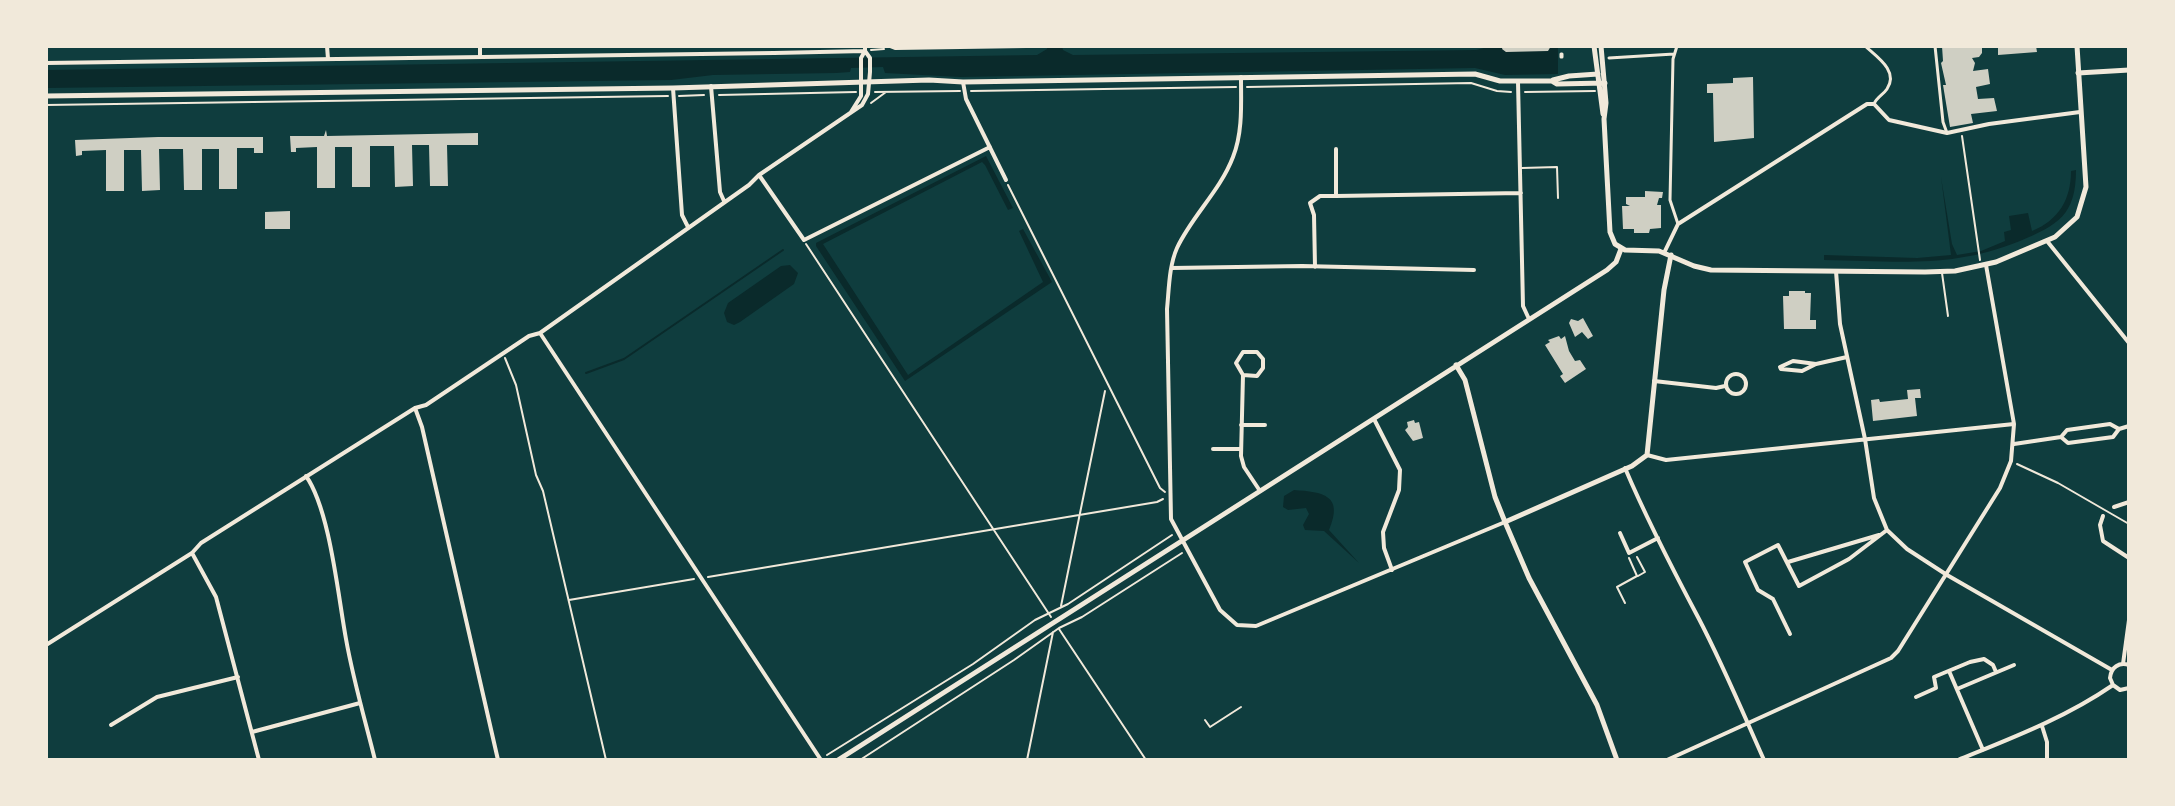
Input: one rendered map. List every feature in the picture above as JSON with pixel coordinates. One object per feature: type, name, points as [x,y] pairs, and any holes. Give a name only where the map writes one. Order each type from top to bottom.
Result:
[{"type":"main road","points":[[1594,46],[1602,59]]},
{"type":"main road","points":[[1601,46],[1600,85],[1610,232],[1611,238],[1621,249],[1664,253],[1711,270],[1942,272],[2047,241],[2070,225],[2081,209],[2086,171],[2077,46]]},
{"type":"main road","points":[[2078,73],[2129,70]]},
{"type":"main road","points":[[46,96],[673,88],[862,81],[1475,74],[1518,82],[1600,74]]},
{"type":"main road","points":[[1552,81],[1557,84],[1600,85]]},
{"type":"main road","points":[[1600,85],[1604,119]]},
{"type":"main road","points":[[838,760],[1607,270],[1616,262],[1621,249]]},
{"type":"main road","points":[[1505,522],[1647,455],[1664,290],[1671,255]]},
{"type":"main road","points":[[1456,365],[1465,380],[1495,497],[1505,522],[1529,578],[1597,705],[1617,760]]},
{"type":"street","points":[[327,46],[328,59]]},
{"type":"street","points":[[480,46],[480,57]]},
{"type":"street","points":[[892,47],[1026,46]]},
{"type":"street","points":[[1677,46],[1672,90],[1670,200],[1678,224]]},
{"type":"street","points":[[1664,253],[1678,224],[1859,109],[1874,104],[1888,88],[1891,75],[1865,46]]},
{"type":"street","points":[[1935,46],[1943,122],[1947,133]]},
{"type":"street","points":[[46,63],[865,48]]},
{"type":"street","points":[[46,645],[192,553],[201,543],[306,476],[415,408],[426,405],[529,336],[540,333],[864,103],[870,81],[870,58],[865,48]]},
{"type":"street","points":[[851,112],[862,92],[861,58],[865,48]]},
{"type":"street","points":[[1602,59],[1674,54]]},
{"type":"street","points":[[1241,77],[1240,123],[1233,157],[1218,186],[1179,244],[1172,268],[1167,309],[1171,519],[1220,610],[1237,625],[1248,627],[1263,624],[1505,522]]},
{"type":"street","points":[[963,82],[963,91],[1006,180]]},
{"type":"street","points":[[1518,82],[1523,306],[1529,319]]},
{"type":"street","points":[[711,86],[720,192],[724,201]]},
{"type":"street","points":[[673,88],[682,215],[688,227]]},
{"type":"street","points":[[1874,104],[1889,120],[1947,133],[2080,112]]},
{"type":"street","points":[[759,175],[804,240],[990,147]]},
{"type":"street","points":[[1336,149],[1336,196]]},
{"type":"street","points":[[1315,267],[1314,215],[1310,203],[1320,196],[1521,193]]},
{"type":"street","points":[[2047,241],[2129,343]]},
{"type":"street","points":[[1667,760],[1891,658],[1947,575],[2000,488],[2014,444],[2014,424],[1981,258]]},
{"type":"street","points":[[1172,268],[1474,270]]},
{"type":"street","points":[[1836,271],[1840,324],[1865,439],[1874,498],[1887,530],[1907,549],[1947,575],[2112,670]]},
{"type":"street","points":[[540,333],[821,760]]},
{"type":"street","points":[[1243,375],[1257,376],[1263,368],[1263,359],[1257,352],[1248,350],[1237,359],[1237,368],[1243,375],[1241,449],[1244,467],[1260,491]]},
{"type":"street","points":[[1816,364],[1793,361],[1780,367],[1802,371],[1816,364],[1847,357]]},
{"type":"street","points":[[1732,374],[1741,376],[1746,382],[1745,389],[1736,395],[1725,386],[1732,374]]},
{"type":"street","points":[[1654,381],[1716,388],[1725,386]]},
{"type":"street","points":[[415,408],[422,427],[498,760]]},
{"type":"street","points":[[1374,418],[1400,470],[1399,490],[1383,532],[1384,548],[1392,570]]},
{"type":"street","points":[[1647,455],[1666,460],[2014,424]]},
{"type":"street","points":[[2014,444],[2061,437],[2067,430],[2110,424],[2119,429]]},
{"type":"street","points":[[1241,425],[1265,425]]},
{"type":"street","points":[[2061,437],[2068,443],[2113,437],[2119,429],[2129,426]]},
{"type":"street","points":[[1213,449],[1241,449]]},
{"type":"street","points":[[1625,468],[1764,760]]},
{"type":"street","points":[[306,476],[316,493],[321,512],[360,703],[375,760]]},
{"type":"street","points":[[2114,507],[2129,502]]},
{"type":"street","points":[[2103,516],[2100,525],[2103,541],[2129,558]]},
{"type":"street","points":[[1790,634],[1773,599],[1758,590],[1745,562],[1778,545],[1799,586],[1849,559],[1887,530]]},
{"type":"street","points":[[1620,533],[1632,553],[1658,538]]},
{"type":"street","points":[[1788,562],[1881,534]]},
{"type":"street","points":[[192,553],[216,597],[259,760]]},
{"type":"street","points":[[2112,670],[2126,664],[2129,620]]},
{"type":"street","points":[[1916,697],[1936,688],[1934,677],[1984,659],[1993,665],[1996,672]]},
{"type":"street","points":[[1957,689],[2014,665]]},
{"type":"street","points":[[2112,670],[2110,678],[2113,685],[2120,690],[2129,688]]},
{"type":"street","points":[[1949,671],[1983,750]]},
{"type":"street","points":[[111,725],[157,697],[238,677]]},
{"type":"street","points":[[1958,760],[2042,726],[2084,705],[2113,685]]},
{"type":"street","points":[[252,732],[360,703]]},
{"type":"street","points":[[2042,726],[2047,742],[2047,760]]},
{"type":"lane","points":[[1521,169],[1557,167],[1558,198]]},
{"type":"lane","points":[[1942,272],[1948,316]]},
{"type":"lane","points":[[1205,720],[1210,727],[1241,707]]},
{"type":"path","points":[[872,50],[892,47]]},
{"type":"path","points":[[873,92],[1471,83],[1497,91],[1519,92],[1600,85]]},
{"type":"path","points":[[871,103],[887,91]]},
{"type":"path","points":[[46,105],[862,92]]},
{"type":"path","points":[[1961,131],[1981,258]]},
{"type":"path","points":[[1006,180],[1150,469],[1162,491],[1170,495]]},
{"type":"path","points":[[809,250],[1050,614]]},
{"type":"path","points":[[503,353],[516,385],[526,441],[543,491],[606,760]]},
{"type":"path","points":[[1060,608],[1105,391]]},
{"type":"path","points":[[2011,461],[2058,483],[2129,524]]},
{"type":"path","points":[[569,600],[1080,515],[1170,495]]},
{"type":"path","points":[[821,760],[1176,532]]},
{"type":"path","points":[[860,760],[1059,628],[1082,617],[1186,550]]},
{"type":"path","points":[[1625,603],[1617,587],[1645,572],[1632,553],[1629,558],[1637,576]]},
{"type":"path","points":[[1059,628],[1146,760]]},
{"type":"path","points":[[1027,760],[1053,632]]},
{"type":"water","points":[[1047,46],[1062,46],[1063,50],[1073,55],[1476,50],[1492,46],[1558,46],[1558,74],[1505,75],[1475,68],[960,77],[885,73],[883,67],[851,68],[850,72],[836,73],[713,75],[671,80],[46,88],[46,70],[1037,55]]},
{"type":"water","points":[[986,156],[1013,208],[1008,210],[982,162],[823,244],[908,375],[1043,282],[1019,231],[1023,229],[1052,282],[905,381],[816,243]]},
{"type":"water","points":[[2076,170],[2073,198],[2062,216],[2045,229],[1995,250],[1947,260],[1824,260],[1824,255],[1917,258],[1951,255],[1941,177],[1952,244],[1957,255],[1981,251],[2005,241],[2004,232],[2011,230],[2009,216],[2028,213],[2032,231],[2049,221],[2062,207],[2069,191],[2071,171]]},
{"type":"water","points":[[790,265],[798,273],[794,284],[740,322],[734,325],[727,322],[724,313],[728,303],[781,266]]},
{"type":"water","points":[[1294,490],[1322,494],[1332,502],[1334,509],[1329,530],[1359,563],[1324,531],[1305,530],[1303,525],[1309,514],[1306,508],[1288,510],[1283,507],[1284,496]]},
{"type":"building","points":[[1503,46],[1551,46],[1548,51],[1506,52]]},
{"type":"building","points":[[1942,46],[1982,47],[1979,57],[1972,58],[1975,63],[1973,71],[1988,69],[1990,84],[1976,87],[1978,99],[1994,98],[1997,111],[1971,114],[1973,123],[1950,127],[1943,85],[1946,85],[1941,63]]},
{"type":"building","points":[[1998,46],[2036,46],[2037,52],[1998,55]]},
{"type":"building","points":[[1753,77],[1754,138],[1714,142],[1713,93],[1707,93],[1707,84],[1733,83],[1733,78]]},
{"type":"building","points":[[326,130],[327,136],[478,133],[478,145],[447,145],[448,186],[430,186],[429,145],[412,145],[413,186],[395,187],[394,146],[370,146],[370,187],[352,187],[352,147],[335,147],[335,188],[317,188],[317,147],[296,148],[296,152],[291,152],[290,136],[324,136]]},
{"type":"building","points":[[263,137],[263,153],[254,153],[254,148],[237,148],[237,189],[219,189],[219,149],[202,149],[202,190],[184,190],[183,149],[159,149],[160,190],[142,191],[141,150],[124,150],[124,191],[106,191],[106,150],[82,151],[82,155],[76,156],[75,140]]},
{"type":"building","points":[[1645,191],[1663,192],[1657,205],[1661,205],[1661,228],[1650,229],[1649,233],[1623,229],[1622,206],[1630,206],[1626,204],[1626,197],[1645,197]]},
{"type":"building","points":[[290,211],[290,229],[265,229],[265,212]]},
{"type":"building","points":[[1789,291],[1811,293],[1810,320],[1816,320],[1816,329],[1784,329],[1783,296],[1789,296]]},
{"type":"building","points":[[1583,318],[1593,336],[1588,339],[1582,332],[1575,337],[1569,323],[1571,319],[1578,321]]},
{"type":"building","points":[[1559,336],[1561,339],[1565,336],[1575,361],[1580,360],[1586,369],[1565,383],[1560,376],[1563,374],[1545,345],[1550,342],[1548,340]]},
{"type":"building","points":[[1920,389],[1921,398],[1915,398],[1917,416],[1873,421],[1871,400],[1908,399],[1907,390]]},
{"type":"building","points":[[1414,420],[1415,423],[1419,422],[1423,438],[1413,441],[1405,430],[1407,422]]},
{"type":"waterway","points":[[586,373],[624,359],[783,250]]}]
